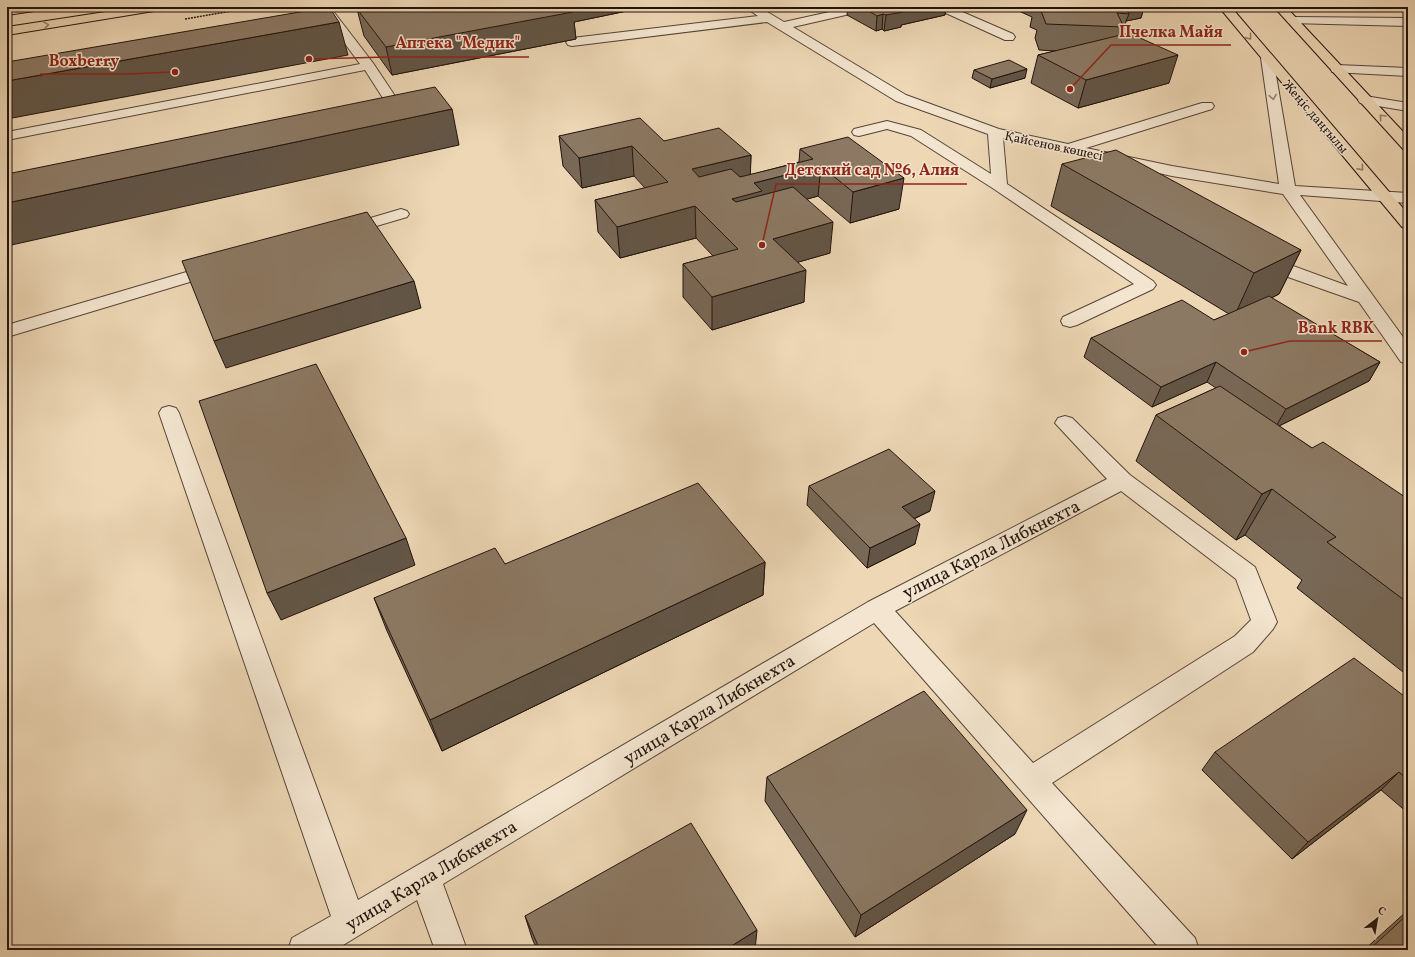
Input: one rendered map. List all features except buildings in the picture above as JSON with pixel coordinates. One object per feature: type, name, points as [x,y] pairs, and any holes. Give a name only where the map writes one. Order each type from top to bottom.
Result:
[{"type":"main road","points":[[7,12],[41,7]]},
{"type":"main road","points":[[7,31],[160,7]]},
{"type":"main road","name":"Жеңіс даңғылы","points":[[1225,7],[1408,224]]},
{"type":"main road","points":[[1280,7],[1408,146]]},
{"type":"street","name":"Қайсенов көшесі","points":[[751,7],[901,98],[995,132],[1172,171],[1288,190],[1408,198]]},
{"type":"street","points":[[782,26],[868,7]]},
{"type":"street","points":[[941,7],[1009,37]]},
{"type":"street","points":[[328,8],[396,108],[365,115]]},
{"type":"street","points":[[572,42],[769,18]]},
{"type":"street","points":[[1293,21],[1408,22]]},
{"type":"street","points":[[1267,58],[1288,190],[1408,358]]},
{"type":"street","points":[[7,136],[368,66]]},
{"type":"street","points":[[1337,69],[1408,72]]},
{"type":"street","points":[[1365,100],[1408,106]]},
{"type":"street","points":[[1068,148],[1207,106]]},
{"type":"street","points":[[859,132],[887,125],[916,133],[1147,284],[1070,321]]},
{"type":"street","points":[[995,132],[999,186]]},
{"type":"street","points":[[1033,140],[1089,169]]},
{"type":"street","points":[[333,234],[401,214]]},
{"type":"street","points":[[1250,253],[1277,267],[1365,298]]},
{"type":"street","points":[[7,331],[234,263]]},
{"type":"street","points":[[169,413],[350,923]]},
{"type":"street","points":[[1031,780],[1244,644],[1264,622],[1246,574],[1211,546],[1122,481],[1065,423]]},
{"type":"street","name":"улица Карла Либкнехта","points":[[304,950],[877,609],[1122,481]]},
{"type":"street","points":[[877,609],[1183,950]]},
{"type":"street","points":[[425,878],[451,950]]},
{"type":"place","name":"Аптека \"Медик\"","points":[[309,59]]},
{"type":"place","name":"Boxberry","points":[[175,72]]},
{"type":"place","name":"Пчелка Майя","points":[[1070,89]]},
{"type":"place","name":"Детский сад №6, Алия","points":[[762,245]]},
{"type":"place","name":"Bank RBK","points":[[1244,352]]}]
